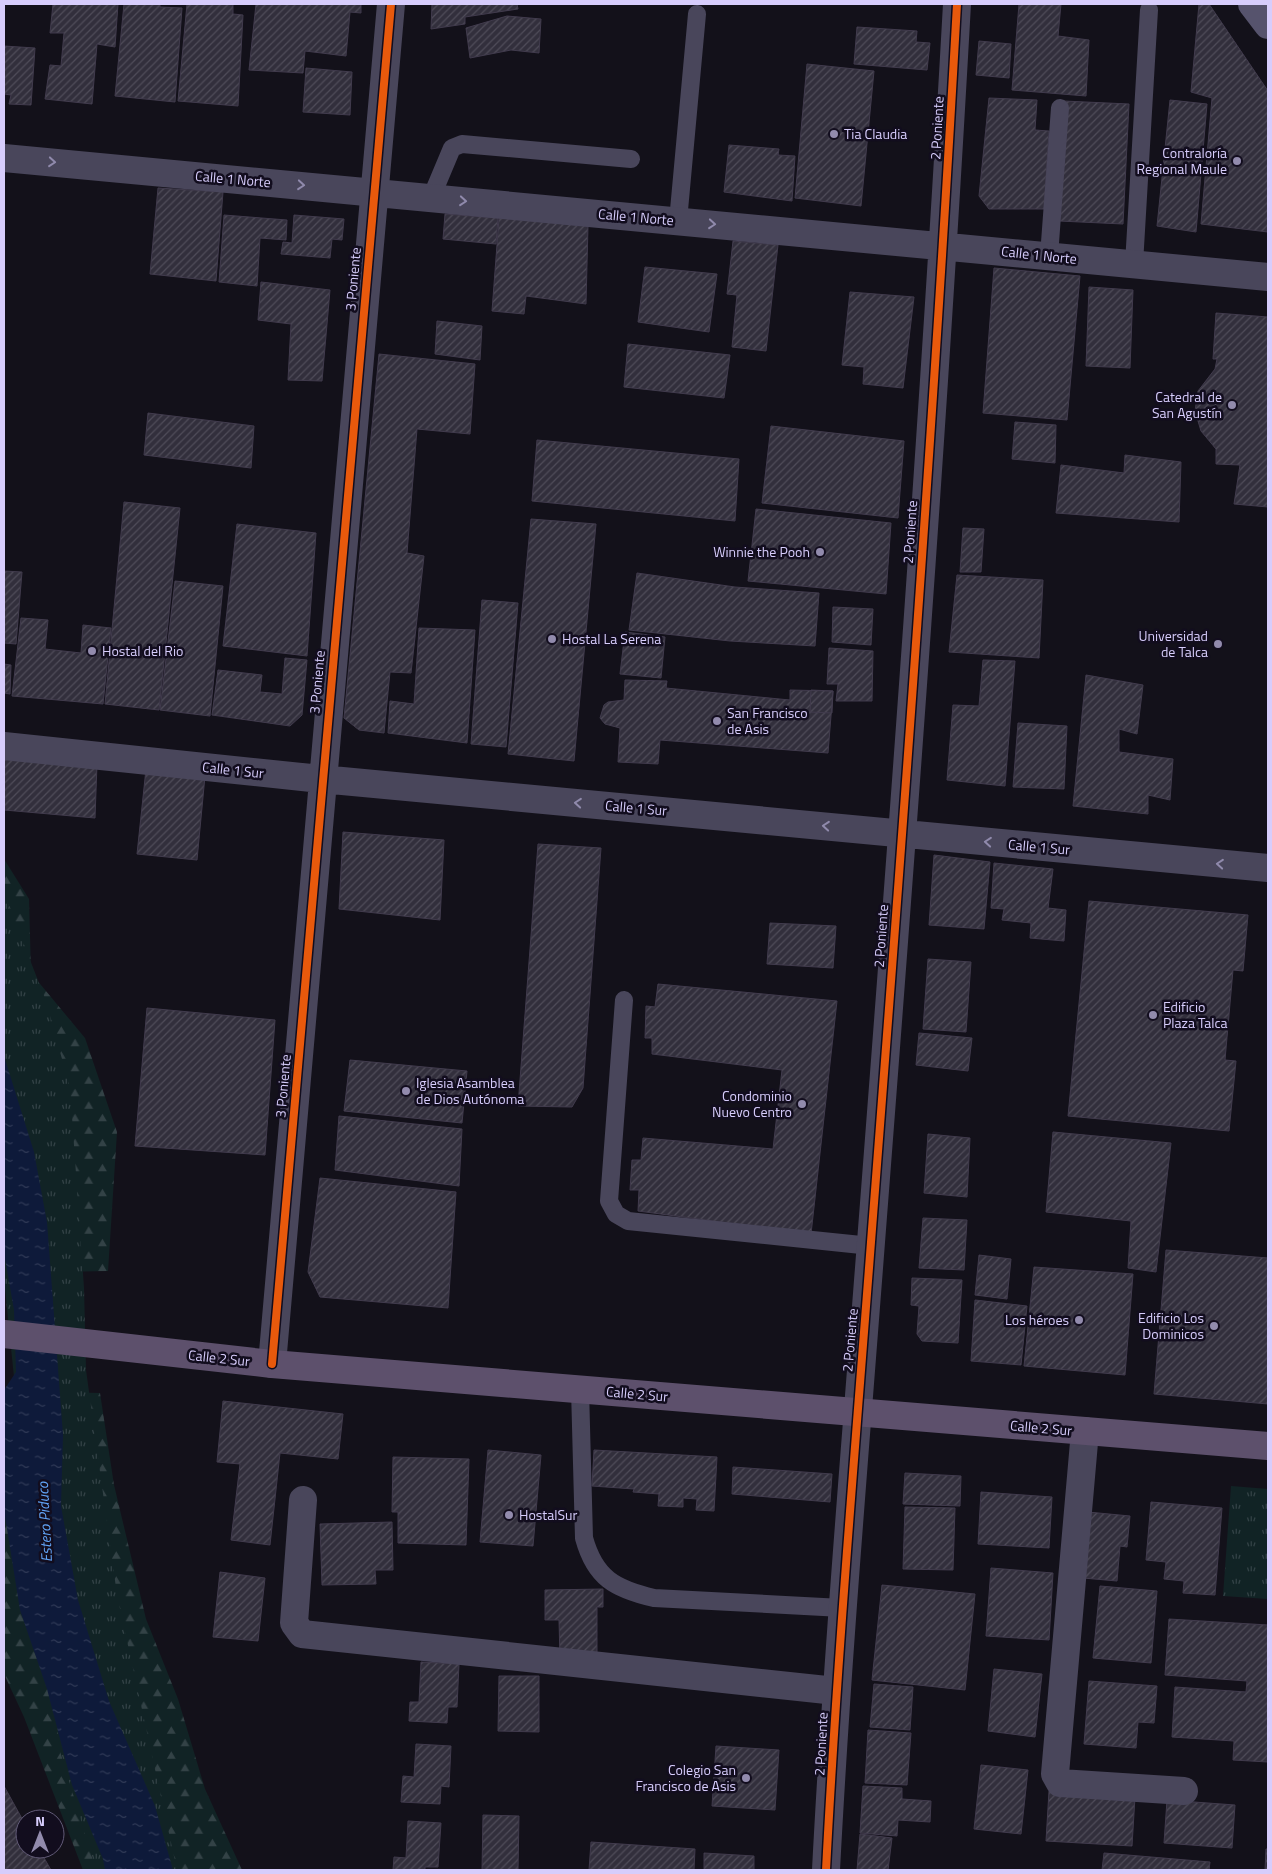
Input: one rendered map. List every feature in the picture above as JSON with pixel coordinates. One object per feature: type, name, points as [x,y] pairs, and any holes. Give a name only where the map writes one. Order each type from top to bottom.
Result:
[{"type":"main road","points":[[1252,4],[1268,25]]},
{"type":"main road","name":"Calle 2 Sur","points":[[5,1335],[272,1364],[1268,1446]]},
{"type":"street","name":"3 Poniente","points":[[272,1364],[321,779],[391,4]]},
{"type":"street","name":"2 Poniente","points":[[826,1870],[836,1691],[856,1412],[871,1246],[943,246],[957,4]]},
{"type":"street","name":"Calle 1 Norte","points":[[4,158],[1268,277]]},
{"type":"street","name":"Calle 1 Sur","points":[[4,746],[321,779],[1268,868]]},
{"type":"street","points":[[1085,1431],[1055,1774],[1060,1783],[1184,1791]]},
{"type":"street","points":[[303,1500],[294,1623],[302,1634],[836,1691]]},
{"type":"lane","points":[[1134,264],[1149,10]]},
{"type":"lane","points":[[678,221],[697,14]]},
{"type":"lane","points":[[1050,256],[1060,108]]},
{"type":"lane","points":[[431,198],[452,148],[462,144],[631,159]]},
{"type":"lane","points":[[624,1000],[609,1201],[616,1214],[628,1221],[871,1246]]},
{"type":"lane","points":[[580,1389],[584,1538],[590,1558],[614,1585],[631,1593],[654,1598],[842,1608]]},
{"type":"green space","points":[[4,859],[29,899],[31,973],[85,1038],[117,1132],[108,1271],[4,1273]]},
{"type":"green space","points":[[4,893],[46,1001],[70,1088],[84,1288],[86,1370],[117,1595],[177,1870],[96,1870],[59,1748],[53,1659],[28,1514],[4,1279]]},
{"type":"green space","points":[[57,1392],[100,1393],[114,1485],[146,1619],[178,1699],[205,1789],[242,1870],[83,1870],[65,1823],[65,1809],[59,1809],[24,1717],[4,1674],[4,1423]]},
{"type":"green space","points":[[1231,1486],[1268,1489],[1268,1599],[1223,1596]]},
{"type":"water","name":"Estero Piduco","points":[[4,1056],[34,1152],[47,1222],[63,1435],[61,1506],[78,1600],[109,1701],[155,1806],[173,1870],[105,1870],[103,1859],[72,1785],[47,1689],[20,1610],[4,1510],[4,1390],[16,1372],[14,1310],[4,1253]]},
{"type":"building","points":[[53,4],[118,4],[115,47],[97,44],[92,104],[45,99],[50,65],[61,66],[64,33],[50,33]]},
{"type":"building","points":[[124,4],[160,4],[160,7],[182,8],[175,102],[115,96]]},
{"type":"building","points":[[187,4],[233,4],[233,14],[243,15],[238,106],[178,101]]},
{"type":"building","points":[[256,4],[361,4],[361,13],[350,12],[346,56],[305,51],[303,73],[249,70]]},
{"type":"building","points":[[432,4],[517,4],[518,9],[465,17],[465,24],[431,29]]},
{"type":"building","points":[[1019,4],[1061,4],[1058,36],[1089,40],[1086,96],[1012,90]]},
{"type":"building","name":"Contraloría Regional Maule","points":[[1199,4],[1209,4],[1268,91],[1268,232],[1201,224],[1212,98],[1191,92]]},
{"type":"building","points":[[507,16],[541,19],[539,53],[511,50],[470,58],[466,28]]},
{"type":"building","points":[[857,27],[917,31],[916,42],[930,43],[927,70],[854,64]]},
{"type":"building","points":[[979,41],[1011,44],[1009,78],[976,75]]},
{"type":"building","points":[[4,46],[35,48],[31,105],[9,104],[11,95],[4,94]]},
{"type":"building","name":"Tia Claudia","points":[[807,64],[874,71],[861,206],[795,198]]},
{"type":"building","points":[[306,68],[352,72],[350,115],[303,112]]},
{"type":"building","points":[[989,98],[1037,100],[1035,130],[1049,131],[1044,209],[989,209],[979,196]]},
{"type":"building","points":[[1170,100],[1207,104],[1196,232],[1157,226]]},
{"type":"building","points":[[1064,101],[1129,104],[1123,224],[1059,221]]},
{"type":"building","points":[[729,145],[779,149],[778,155],[795,156],[792,201],[724,192]]},
{"type":"building","points":[[158,188],[223,192],[216,281],[150,274]]},
{"type":"building","points":[[445,214],[498,218],[496,244],[443,239]]},
{"type":"building","points":[[224,215],[287,220],[286,240],[260,238],[257,286],[219,282]]},
{"type":"building","points":[[294,215],[344,219],[342,240],[332,239],[330,258],[281,254],[283,242],[292,243]]},
{"type":"building","points":[[499,218],[588,226],[586,304],[526,296],[524,314],[492,311]]},
{"type":"building","points":[[733,241],[778,245],[766,351],[732,347],[737,295],[727,294]]},
{"type":"building","points":[[645,267],[717,274],[709,332],[638,322]]},
{"type":"building","points":[[994,268],[1080,276],[1067,420],[983,413]]},
{"type":"building","points":[[261,282],[330,290],[322,381],[288,380],[291,324],[258,320]]},
{"type":"building","points":[[1089,287],[1133,290],[1130,368],[1086,366]]},
{"type":"building","points":[[850,292],[914,297],[903,388],[863,384],[864,367],[842,365]]},
{"type":"building","name":"Catedral de San Agustín","points":[[1216,313],[1268,317],[1268,507],[1234,504],[1240,465],[1216,464],[1216,449],[1201,431],[1195,411],[1198,391],[1215,369],[1217,359],[1213,359]]},
{"type":"building","points":[[437,321],[482,326],[480,360],[435,354]]},
{"type":"building","points":[[628,344],[730,355],[724,398],[624,387]]},
{"type":"building","points":[[379,354],[475,364],[470,434],[417,429],[407,553],[424,556],[411,673],[390,672],[384,733],[359,730],[344,718]]},
{"type":"building","points":[[148,413],[254,426],[251,468],[144,455]]},
{"type":"building","points":[[1015,422],[1056,425],[1055,463],[1012,459]]},
{"type":"building","points":[[771,426],[904,441],[898,518],[762,503]]},
{"type":"building","points":[[537,440],[739,459],[735,521],[532,501]]},
{"type":"building","points":[[1125,455],[1181,462],[1179,522],[1056,513],[1061,465],[1124,473]]},
{"type":"building","points":[[124,502],[180,508],[159,710],[105,704]]},
{"type":"building","name":"Winnie the Pooh","points":[[756,509],[891,523],[886,594],[748,581]]},
{"type":"building","name":"Hostal La Serena","points":[[531,519],[596,524],[574,761],[508,754]]},
{"type":"building","points":[[237,524],[316,533],[307,656],[223,646]]},
{"type":"building","points":[[963,528],[984,529],[981,572],[960,572]]},
{"type":"building","points":[[4,571],[22,572],[16,644],[4,643]]},
{"type":"building","points":[[637,573],[735,587],[819,593],[815,646],[730,641],[629,630]]},
{"type":"building","points":[[957,575],[1043,580],[1039,658],[949,652]]},
{"type":"building","points":[[175,581],[223,586],[210,716],[160,710]]},
{"type":"building","points":[[482,600],[518,603],[506,747],[471,744]]},
{"type":"building","points":[[833,607],[873,609],[871,645],[832,642]]},
{"type":"building","points":[[21,618],[48,620],[45,649],[81,653],[83,625],[111,628],[103,704],[12,696]]},
{"type":"building","points":[[419,628],[475,630],[467,743],[388,733],[390,701],[414,704]]},
{"type":"building","points":[[625,632],[665,637],[661,678],[620,674]]},
{"type":"building","points":[[829,648],[873,651],[872,701],[836,701],[838,684],[827,684]]},
{"type":"building","points":[[285,658],[307,660],[302,715],[290,726],[212,715],[218,670],[262,675],[260,692],[282,694]]},
{"type":"building","points":[[983,660],[1015,661],[1005,786],[947,780],[953,705],[979,706]]},
{"type":"building","points":[[4,664],[11,665],[10,694],[4,693]]},
{"type":"building","points":[[1086,675],[1143,685],[1137,734],[1119,729],[1119,752],[1173,759],[1170,800],[1148,795],[1148,814],[1073,806]]},
{"type":"building","name":"San Francisco de Asis","points":[[625,680],[667,681],[666,688],[790,700],[790,690],[833,691],[828,753],[660,740],[658,764],[618,762],[620,728],[605,724],[600,718],[604,705],[608,702],[624,700]]},
{"type":"building","points":[[811,690],[833,691],[832,713],[810,712]]},
{"type":"building","points":[[1018,723],[1067,726],[1064,789],[1013,787]]},
{"type":"building","points":[[4,758],[97,764],[95,818],[4,810]]},
{"type":"building","points":[[146,769],[205,776],[197,860],[137,854]]},
{"type":"building","points":[[343,832],[444,840],[440,920],[339,909]]},
{"type":"building","points":[[538,844],[601,848],[583,1088],[572,1107],[518,1106]]},
{"type":"building","points":[[934,855],[990,862],[984,929],[929,925]]},
{"type":"building","points":[[994,863],[1053,869],[1048,908],[1066,910],[1064,941],[1030,938],[1031,923],[1002,920],[1004,909],[991,908]]},
{"type":"building","name":"Edificio Plaza Talca","points":[[1089,901],[1248,915],[1243,971],[1233,970],[1225,1060],[1236,1061],[1229,1131],[1068,1116]]},
{"type":"building","points":[[770,923],[836,926],[833,968],[767,964]]},
{"type":"building","points":[[928,959],[971,962],[966,1032],[923,1029]]},
{"type":"building","name":"Condominio Nuevo Centro","points":[[658,984],[837,1001],[811,1234],[638,1211],[639,1190],[630,1190],[632,1160],[641,1160],[643,1138],[773,1149],[782,1070],[652,1054],[652,1038],[645,1038],[646,1006],[655,1007]]},
{"type":"building","points":[[147,1008],[275,1020],[265,1155],[135,1146]]},
{"type":"building","points":[[919,1033],[972,1038],[968,1071],[916,1065]]},
{"type":"building","name":"Iglesia Asamblea de Dios Autónoma","points":[[350,1060],[467,1071],[462,1123],[344,1111]]},
{"type":"building","points":[[339,1116],[462,1129],[459,1186],[335,1170]]},
{"type":"building","points":[[1053,1132],[1171,1143],[1156,1272],[1128,1268],[1131,1221],[1046,1212]]},
{"type":"building","points":[[928,1134],[970,1138],[967,1197],[924,1193]]},
{"type":"building","points":[[320,1178],[456,1192],[448,1308],[320,1297],[308,1272]]},
{"type":"building","points":[[923,1218],[967,1220],[964,1270],[919,1268]]},
{"type":"building","name":"Edificio Los Dominicos","points":[[1166,1250],[1268,1258],[1268,1404],[1154,1394]]},
{"type":"building","points":[[979,1255],[1011,1259],[1007,1299],[975,1295]]},
{"type":"building","name":"Los héroes","points":[[1034,1267],[1133,1274],[1125,1375],[1024,1366]]},
{"type":"building","points":[[912,1278],[962,1280],[958,1343],[922,1341],[917,1334],[919,1306],[911,1305]]},
{"type":"building","points":[[975,1300],[1027,1306],[1021,1365],[971,1361]]},
{"type":"building","points":[[223,1401],[343,1414],[338,1459],[280,1453],[270,1545],[231,1540],[240,1464],[217,1462]]},
{"type":"building","name":"HostalSur","points":[[488,1450],[541,1455],[533,1546],[480,1542]]},
{"type":"building","points":[[594,1450],[717,1457],[714,1511],[696,1510],[697,1499],[683,1498],[683,1507],[658,1506],[659,1494],[633,1492],[634,1489],[592,1486]]},
{"type":"building","points":[[393,1457],[469,1459],[466,1545],[398,1543],[398,1512],[392,1512]]},
{"type":"building","points":[[733,1467],[832,1474],[830,1502],[732,1494]]},
{"type":"building","points":[[905,1473],[961,1476],[960,1506],[903,1504]]},
{"type":"building","points":[[981,1492],[1052,1497],[1049,1548],[978,1544]]},
{"type":"building","points":[[1151,1502],[1222,1508],[1215,1595],[1183,1593],[1184,1581],[1164,1579],[1166,1562],[1146,1560]]},
{"type":"building","points":[[905,1507],[955,1508],[953,1570],[903,1569]]},
{"type":"building","points":[[1088,1512],[1130,1516],[1127,1547],[1120,1546],[1117,1581],[1083,1578]]},
{"type":"building","points":[[392,1522],[393,1570],[375,1570],[376,1584],[322,1585],[320,1524]]},
{"type":"building","points":[[991,1568],[1053,1573],[1049,1640],[986,1636]]},
{"type":"building","points":[[220,1572],[265,1578],[258,1641],[213,1637]]},
{"type":"building","points":[[882,1585],[975,1594],[965,1690],[872,1680]]},
{"type":"building","points":[[1100,1586],[1157,1591],[1151,1663],[1093,1658]]},
{"type":"building","points":[[603,1589],[603,1607],[597,1607],[597,1658],[560,1659],[559,1620],[545,1620],[545,1590]]},
{"type":"building","points":[[1169,1619],[1268,1625],[1268,1762],[1233,1760],[1234,1741],[1172,1737],[1175,1687],[1246,1692],[1247,1681],[1165,1675]]},
{"type":"building","points":[[421,1662],[459,1664],[457,1707],[448,1707],[447,1723],[409,1721],[410,1702],[419,1702]]},
{"type":"building","points":[[994,1669],[1042,1674],[1035,1737],[988,1731]]},
{"type":"building","points":[[499,1676],[539,1676],[539,1732],[498,1731]]},
{"type":"building","points":[[1089,1681],[1157,1686],[1154,1723],[1138,1722],[1136,1748],[1084,1744]]},
{"type":"building","points":[[874,1684],[913,1687],[910,1730],[870,1727]]},
{"type":"building","points":[[868,1730],[911,1733],[907,1785],[865,1783]]},
{"type":"building","points":[[416,1744],[451,1746],[449,1787],[441,1786],[440,1804],[401,1802],[403,1776],[414,1777]]},
{"type":"building","name":"Colegio San Francisco de Asis","points":[[716,1746],[779,1750],[775,1810],[712,1806]]},
{"type":"building","points":[[981,1765],[1028,1770],[1021,1834],[974,1829]]},
{"type":"building","points":[[4,1786],[17,1809],[15,1809],[15,1859],[45,1859],[51,1870],[4,1870]]},
{"type":"building","points":[[863,1786],[902,1788],[902,1799],[931,1801],[930,1822],[898,1820],[897,1836],[860,1833]]},
{"type":"building","points":[[1049,1791],[1135,1797],[1132,1846],[1046,1841]]},
{"type":"building","points":[[1167,1800],[1235,1805],[1232,1848],[1164,1843]]},
{"type":"building","points":[[483,1815],[519,1816],[518,1870],[482,1870]]},
{"type":"building","points":[[408,1821],[441,1823],[438,1867],[425,1867],[425,1870],[393,1870],[394,1857],[406,1858]]},
{"type":"building","points":[[860,1834],[892,1838],[888,1870],[857,1870]]},
{"type":"building","points":[[591,1842],[695,1849],[694,1870],[589,1870]]},
{"type":"building","points":[[1266,1849],[1268,1849],[1268,1870],[1265,1870]]},
{"type":"building","points":[[704,1853],[754,1856],[754,1870],[704,1870]]},
{"type":"building","points":[[1104,1853],[1210,1862],[1209,1870],[1102,1870]]},
{"type":"cycle path","points":[[272,1364],[391,4]]},
{"type":"cycle path","points":[[826,1870],[841,1634],[917,623],[957,4]]},
{"type":"place","name":"Tia Claudia","points":[[834,134]]},
{"type":"place","name":"Contraloría Regional Maule","points":[[1237,161]]},
{"type":"place","name":"Catedral de San Agustín","points":[[1232,405]]},
{"type":"place","name":"Winnie the Pooh","points":[[820,552]]},
{"type":"place","name":"Hostal La Serena","points":[[552,639]]},
{"type":"place","name":"Universidad de Talca","points":[[1218,644]]},
{"type":"place","name":"Hostal del Rio","points":[[92,651]]},
{"type":"place","name":"San Francisco de Asis","points":[[717,721]]},
{"type":"place","name":"Edificio Plaza Talca","points":[[1153,1015]]},
{"type":"place","name":"Iglesia Asamblea de Dios Autónoma","points":[[406,1091]]},
{"type":"place","name":"Condominio Nuevo Centro","points":[[802,1104]]},
{"type":"place","name":"Los héroes","points":[[1079,1320]]},
{"type":"place","name":"Edificio Los Dominicos","points":[[1214,1326]]},
{"type":"place","name":"HostalSur","points":[[509,1515]]},
{"type":"place","name":"Colegio San Francisco de Asis","points":[[746,1778]]}]
